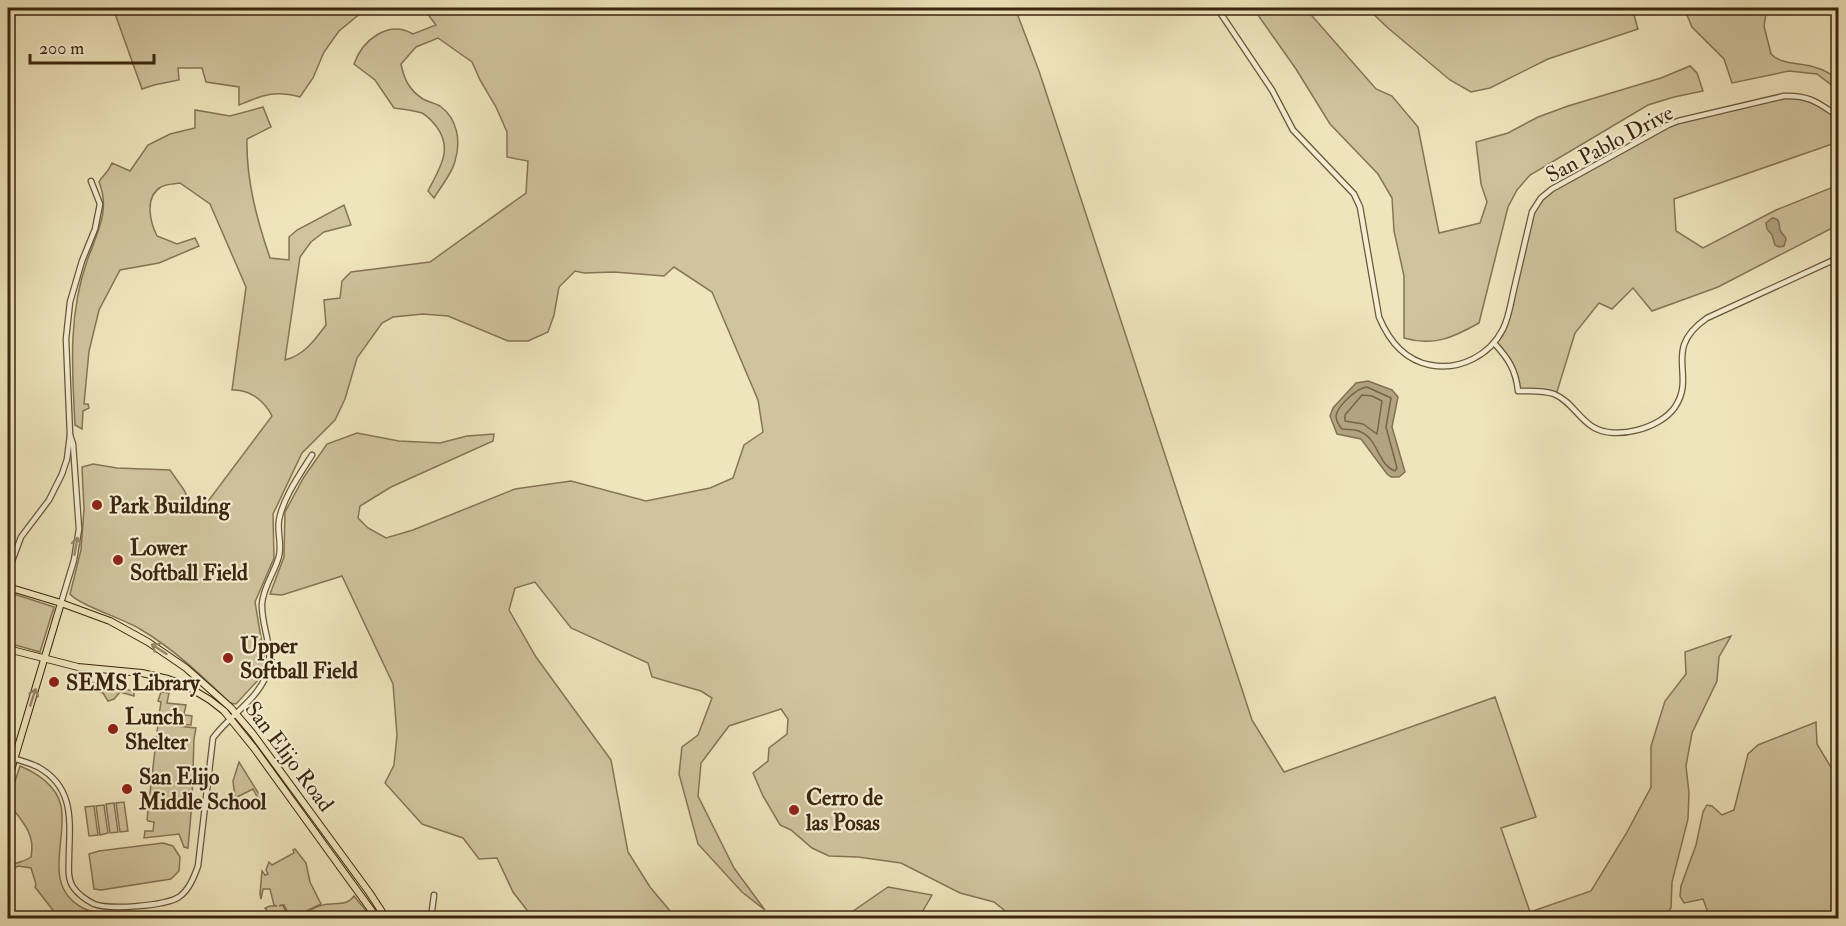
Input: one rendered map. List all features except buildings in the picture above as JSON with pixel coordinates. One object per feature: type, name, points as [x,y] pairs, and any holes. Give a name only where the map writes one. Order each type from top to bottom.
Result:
[{"type":"main road","name":"San Elijo Road","points":[[8,587],[101,617],[148,642],[186,668],[278,768],[386,918]]},
{"type":"main road","points":[[8,780],[11,758],[45,659],[61,603]]},
{"type":"main road","name":"San Elijo Road","points":[[8,649],[86,668],[142,673],[168,679],[202,694],[232,716],[377,918]]},
{"type":"street","name":"San Pablo Drive","points":[[1217,8],[1272,90],[1293,130],[1354,194],[1360,207],[1379,317],[1385,331],[1402,352],[1428,365],[1451,366],[1469,361],[1484,353],[1494,343],[1508,318],[1532,212],[1541,198],[1552,189],[1668,125],[1678,122],[1784,96],[1811,99],[1839,116]]},
{"type":"street","points":[[8,573],[21,537],[49,500],[67,459],[70,435],[66,339],[70,302],[82,261],[95,229],[100,204],[91,181]]},
{"type":"street","points":[[1494,343],[1512,363],[1517,377],[1518,391],[1541,391],[1557,395],[1568,402],[1591,426],[1600,430],[1618,433],[1645,428],[1667,417],[1677,405],[1683,381],[1682,350],[1691,331],[1698,324],[1839,258]]},
{"type":"street","points":[[61,603],[74,560],[79,529],[73,444],[70,435]]},
{"type":"street","points":[[11,758],[44,771],[62,791],[70,816],[68,872],[72,886],[82,897],[95,904],[111,907],[165,903],[180,897],[190,886],[195,875],[213,738],[261,686],[267,673],[270,655],[269,640],[262,617],[262,601],[280,554],[278,523],[281,511],[312,455]]},
{"type":"street","points":[[431,918],[434,895]]},
{"type":"shaded area","points":[[113,8],[367,8],[339,31],[324,52],[313,78],[300,97],[283,94],[269,95],[239,105],[239,87],[206,82],[202,68],[178,68],[179,80],[142,89]]},
{"type":"shaded area","points":[[423,8],[1015,8],[1039,71],[1252,720],[1284,772],[1495,697],[1536,817],[1501,828],[1530,912],[1591,891],[1626,834],[1651,787],[1651,746],[1665,701],[1686,674],[1685,652],[1731,636],[1719,657],[1717,681],[1692,733],[1686,766],[1689,793],[1688,819],[1672,882],[1671,908],[1663,918],[1014,918],[994,902],[960,893],[901,863],[858,857],[829,856],[812,848],[791,830],[780,825],[753,773],[768,761],[769,748],[787,734],[788,719],[781,709],[729,726],[701,763],[698,796],[734,868],[765,910],[742,892],[698,844],[679,774],[682,747],[698,735],[712,698],[701,691],[652,677],[648,663],[571,628],[535,582],[515,588],[509,610],[536,657],[611,760],[628,852],[650,887],[676,918],[533,918],[513,892],[497,858],[479,859],[463,838],[422,824],[385,783],[394,765],[397,735],[393,684],[342,576],[282,595],[270,594],[284,557],[285,512],[304,477],[327,444],[357,433],[399,441],[440,443],[467,436],[494,434],[493,441],[391,487],[360,506],[358,518],[368,528],[386,538],[413,530],[515,489],[571,481],[646,501],[710,488],[733,478],[744,445],[763,432],[758,400],[712,292],[674,267],[664,276],[575,271],[559,287],[548,332],[528,341],[508,341],[448,316],[423,314],[393,317],[382,323],[357,358],[345,399],[335,420],[302,453],[273,514],[274,558],[255,602],[265,661],[259,679],[236,704],[230,703],[187,663],[152,637],[133,625],[75,598],[70,594],[81,550],[84,509],[82,467],[93,464],[117,468],[170,470],[184,490],[194,511],[206,504],[272,416],[265,405],[255,397],[244,391],[232,390],[246,287],[210,204],[180,183],[165,185],[156,191],[150,203],[152,224],[157,236],[177,244],[195,238],[199,246],[159,263],[120,270],[99,310],[89,351],[84,404],[88,404],[89,408],[83,411],[82,429],[75,425],[72,363],[74,322],[81,281],[103,213],[99,182],[112,163],[130,171],[148,145],[170,134],[195,128],[195,110],[230,116],[263,107],[271,127],[247,139],[247,154],[253,200],[270,258],[289,260],[289,237],[297,230],[344,205],[351,225],[324,232],[311,242],[300,257],[285,360],[298,355],[313,342],[326,325],[324,300],[340,298],[342,281],[351,272],[430,262],[526,193],[528,161],[507,157],[507,132],[472,62],[438,38],[416,47],[401,64],[406,79],[418,96],[440,106],[451,117],[458,139],[454,165],[434,198],[428,191],[443,159],[444,143],[441,134],[431,120],[422,113],[394,108],[375,80],[354,64],[370,40],[385,31],[404,30],[413,34],[436,25]]},
{"type":"shaded area","points":[[1253,8],[1311,8],[1306,9],[1376,89],[1392,96],[1418,127],[1439,233],[1480,223],[1487,202],[1481,184],[1476,142],[1508,133],[1538,117],[1568,106],[1661,78],[1690,66],[1697,73],[1703,91],[1648,105],[1530,175],[1517,190],[1508,207],[1479,323],[1461,333],[1443,339],[1415,341],[1404,338],[1404,276],[1394,231],[1392,198],[1378,174],[1330,124],[1296,69]]},
{"type":"shaded area","points":[[1367,8],[1632,8],[1638,29],[1548,59],[1490,88],[1471,92],[1450,80]]},
{"type":"shaded area","points":[[1684,8],[1767,8],[1764,26],[1771,54],[1787,62],[1820,69],[1838,79],[1838,107],[1834,87],[1817,74],[1789,71],[1732,83],[1724,59],[1692,27]]},
{"type":"shaded area","points":[[1786,96],[1800,96],[1838,115],[1838,142],[1674,199],[1676,231],[1703,248],[1776,210],[1838,185],[1838,225],[1718,287],[1652,311],[1633,288],[1612,309],[1599,303],[1575,333],[1556,395],[1518,391],[1515,373],[1494,343],[1504,328],[1530,220],[1544,196],[1665,126]]},
{"type":"shaded area","points":[[8,592],[54,607],[40,652],[8,643]]},
{"type":"shaded area","points":[[90,682],[134,691],[134,696],[120,692],[114,699],[108,701],[103,693],[89,690]]},
{"type":"shaded area","points":[[161,692],[169,693],[167,703],[186,705],[184,714],[170,713],[192,716],[191,725],[158,722],[161,702],[158,701]]},
{"type":"shaded area","points":[[1816,722],[1817,744],[1838,779],[1838,918],[1710,918],[1703,899],[1684,903],[1680,896],[1681,886],[1707,805],[1712,806],[1722,815],[1734,810],[1748,754],[1758,745]]},
{"type":"shaded area","points":[[158,724],[196,728],[188,848],[184,847],[179,834],[144,838],[145,831],[153,831],[154,822],[147,819]]},
{"type":"shaded area","points":[[239,762],[262,799],[260,802],[253,789],[235,798],[233,781]]},
{"type":"shaded area","points":[[20,766],[33,772],[51,786],[59,799],[62,819],[59,875],[70,899],[91,911],[155,918],[59,918],[35,887],[31,868],[18,866],[8,873],[9,867],[31,857],[32,849],[27,828],[8,803]]},
{"type":"shaded area","points":[[124,802],[128,831],[120,832],[116,803]]},
{"type":"shaded area","points":[[114,803],[118,832],[110,833],[106,804]]},
{"type":"shaded area","points":[[104,805],[108,833],[100,835],[96,806]]},
{"type":"shaded area","points":[[94,806],[98,835],[89,836],[85,807]]},
{"type":"shaded area","points":[[163,843],[173,846],[180,857],[179,871],[171,879],[101,890],[94,889],[89,854]]},
{"type":"shaded area","points":[[295,849],[306,863],[310,882],[321,904],[292,918],[285,918],[289,915],[283,905],[287,915],[284,918],[273,918],[265,908],[277,906],[274,905],[270,889],[263,889],[261,899],[262,871],[265,875],[268,874],[266,870],[269,862],[272,865],[294,853]]},
{"type":"shaded area","points":[[888,887],[932,895],[920,916],[922,918],[843,918]]},
{"type":"shaded area","points":[[354,896],[372,918],[297,918],[317,907],[347,902]]},
{"type":"water","points":[[1772,218],[1779,221],[1780,230],[1786,239],[1784,246],[1775,245],[1767,229],[1766,223]]},
{"type":"water","points":[[1368,381],[1392,390],[1398,397],[1392,427],[1405,472],[1399,477],[1391,477],[1387,474],[1361,439],[1337,434],[1330,416],[1333,408],[1356,383]]},
{"type":"place","name":"Park Building","points":[[97,505]]},
{"type":"place","name":"Lower Softball Field","points":[[118,560]]},
{"type":"place","name":"Upper Softball Field","points":[[228,658]]},
{"type":"place","name":"SEMS Library","points":[[54,682]]},
{"type":"place","name":"Lunch Shelter","points":[[113,729]]},
{"type":"place","name":"San Elijo Middle School","points":[[127,789]]},
{"type":"place","name":"Cerro de las Posas","points":[[794,810]]}]
